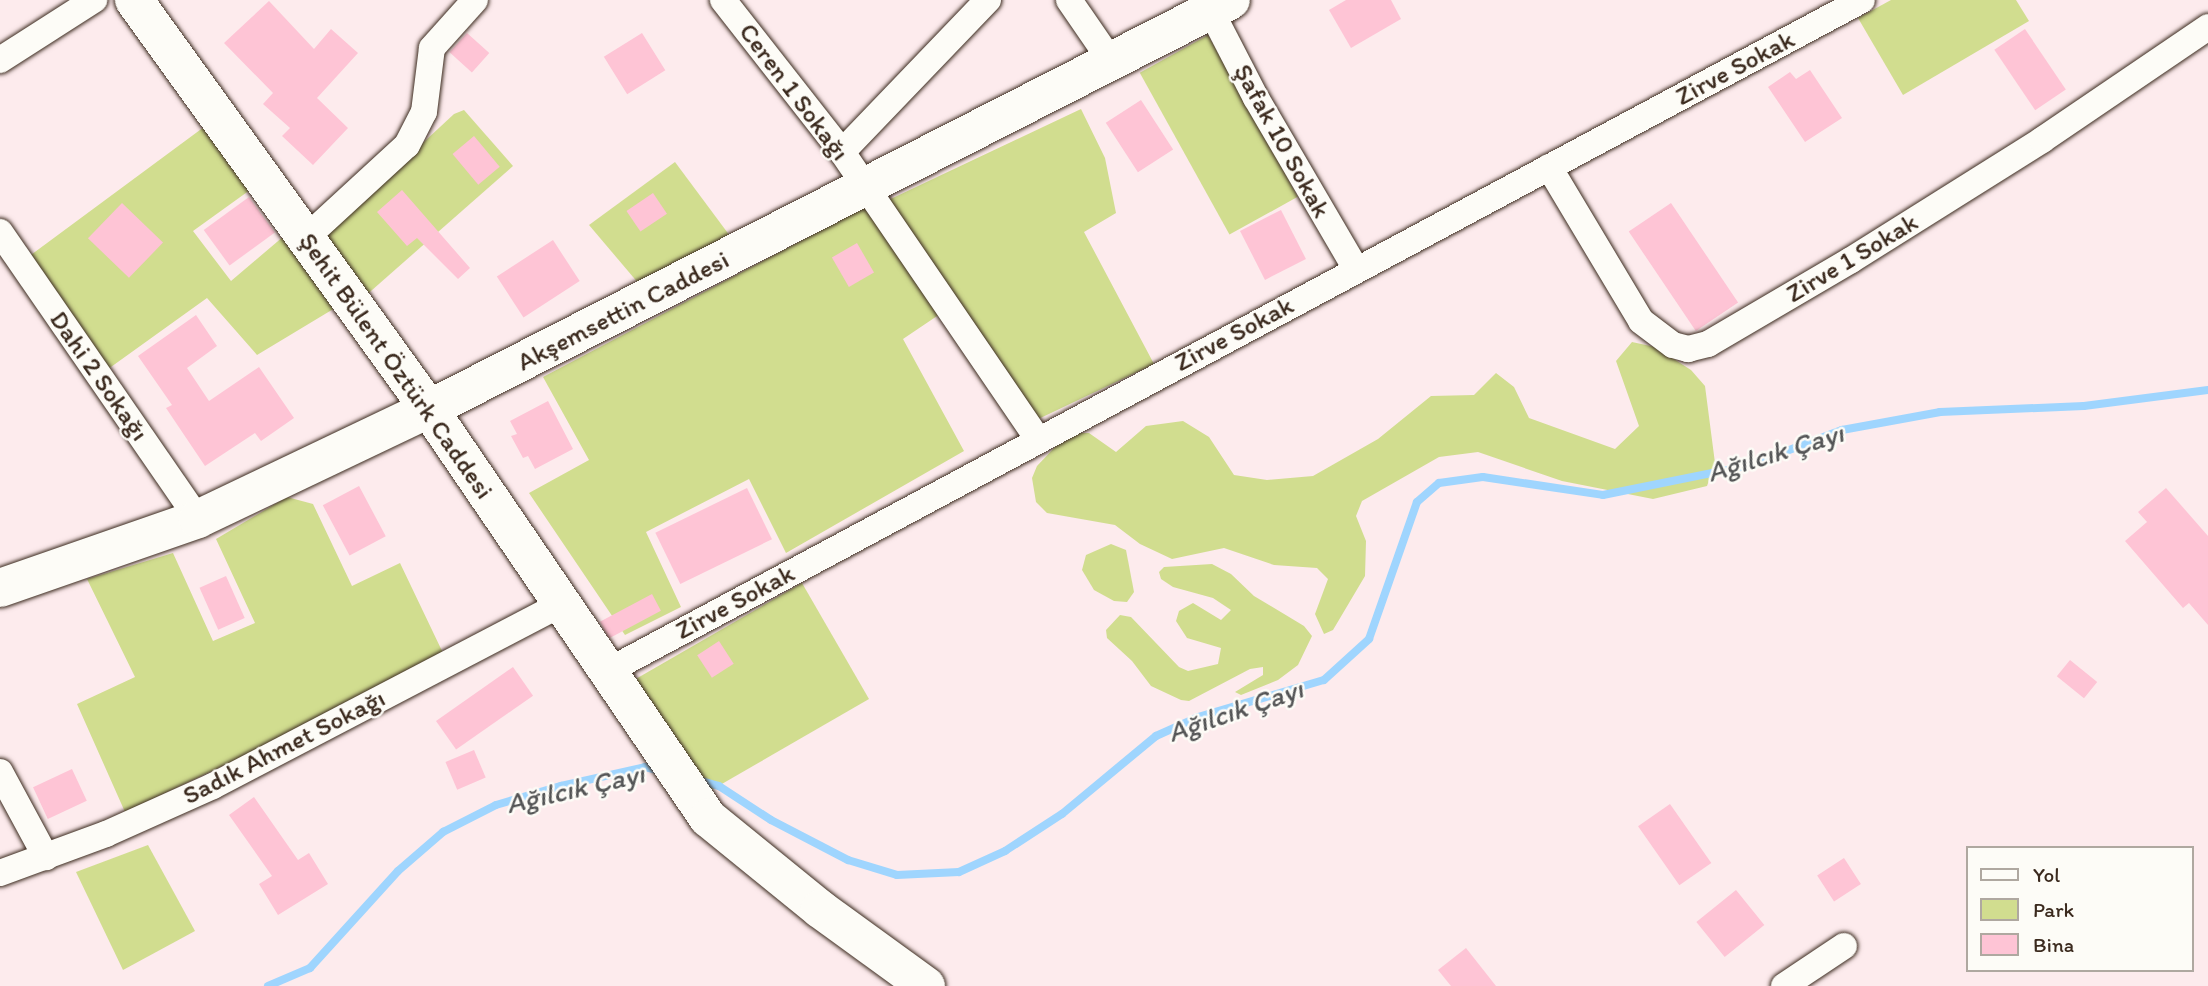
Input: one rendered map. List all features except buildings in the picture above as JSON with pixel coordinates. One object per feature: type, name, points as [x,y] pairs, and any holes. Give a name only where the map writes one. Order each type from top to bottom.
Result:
[{"type":"street","points":[[0,60],[94,0]]},
{"type":"street","name":"Şehit Bülent Öztürk Caddesi","points":[[134,0],[308,236],[654,735],[695,801],[742,850],[926,986]]},
{"type":"street","points":[[308,236],[407,145],[424,112],[432,48],[475,0]]},
{"type":"street","name":"Ceren 1 Sokağı","points":[[723,0],[842,152],[1038,439]]},
{"type":"street","points":[[842,152],[988,0]]},
{"type":"street","points":[[1069,0],[1111,61]]},
{"type":"street","name":"Zirve Sokak","points":[[608,671],[1862,0]]},
{"type":"street","name":"Akşemsettin Caddesi","points":[[0,588],[198,519],[429,409],[1221,5]]},
{"type":"street","name":"Şafak 10 Sokak","points":[[1221,5],[1256,98],[1356,269]]},
{"type":"street","name":"Zirve 1 Sokak","points":[[1549,167],[1641,321],[1673,345],[1688,349],[1708,344],[1851,260],[2042,139],[2208,27]]},
{"type":"street","name":"Dahi 2 Sokağı","points":[[0,232],[198,519]]},
{"type":"street","name":"Sadık Ahmet Sokağı","points":[[0,873],[46,857],[213,786],[561,604]]},
{"type":"street","points":[[0,772],[46,857]]},
{"type":"street","points":[[1784,986],[1844,946]]},
{"type":"green space","points":[[1891,0],[2016,0],[2029,21],[1903,95],[1858,18]]},
{"type":"green space","points":[[1208,35],[1298,197],[1229,235],[1140,73]]},
{"type":"green space","points":[[1081,109],[1105,158],[1116,213],[1084,232],[1154,364],[1032,422],[880,204]]},
{"type":"green space","points":[[464,110],[513,166],[363,298],[326,245],[327,232],[454,114]]},
{"type":"green space","points":[[204,127],[250,190],[193,231],[231,281],[284,236],[340,305],[257,355],[207,298],[97,377],[20,263]]},
{"type":"green space","points":[[675,162],[730,236],[639,284],[589,225]]},
{"type":"green space","points":[[871,204],[943,312],[903,339],[964,451],[786,553],[749,479],[646,532],[681,607],[625,635],[529,493],[589,460],[543,377]]},
{"type":"green space","points":[[1632,342],[1655,347],[1691,370],[1705,386],[1715,463],[1707,486],[1653,499],[1562,481],[1478,452],[1439,457],[1362,501],[1356,516],[1366,541],[1365,576],[1333,630],[1324,634],[1315,614],[1328,579],[1317,568],[1274,565],[1224,548],[1172,559],[1140,544],[1115,525],[1047,513],[1036,502],[1032,478],[1037,466],[1056,446],[1080,433],[1089,433],[1116,452],[1146,426],[1183,421],[1209,437],[1234,475],[1267,480],[1313,476],[1378,439],[1431,396],[1474,395],[1496,373],[1514,387],[1529,418],[1615,449],[1639,426],[1616,361]]},
{"type":"green space","points":[[287,497],[313,504],[352,586],[400,563],[443,653],[269,744],[125,812],[77,704],[135,677],[87,579],[173,553],[213,641],[255,623],[216,539]]},
{"type":"green space","points":[[1111,544],[1126,550],[1134,592],[1127,602],[1114,601],[1094,590],[1082,570],[1086,555]]},
{"type":"green space","points":[[1212,564],[1231,574],[1254,596],[1304,626],[1312,636],[1298,665],[1278,680],[1241,695],[1235,692],[1263,675],[1263,667],[1250,669],[1189,701],[1181,700],[1151,686],[1132,661],[1107,638],[1106,630],[1120,615],[1131,617],[1179,667],[1188,671],[1218,664],[1221,648],[1187,638],[1176,621],[1179,611],[1193,603],[1221,620],[1231,610],[1213,598],[1173,587],[1161,579],[1159,572],[1164,567]]},
{"type":"green space","points":[[802,583],[869,699],[698,798],[631,682]]},
{"type":"green space","points":[[148,845],[195,931],[123,970],[76,872]]},
{"type":"waterway","name":"Ağılcık Çayı","points":[[698,780],[719,786],[771,820],[848,860],[897,875],[959,872],[1005,851],[1062,814],[1156,736],[1198,717],[1324,680],[1369,639],[1417,502],[1439,483],[1483,477],[1603,495],[1747,466],[1842,430],[1940,412],[2084,406],[2208,390]]},
{"type":"waterway","name":"Ağılcık Çayı","points":[[268,986],[310,968],[398,871],[443,832],[496,805],[561,786],[645,767],[661,771]]}]
